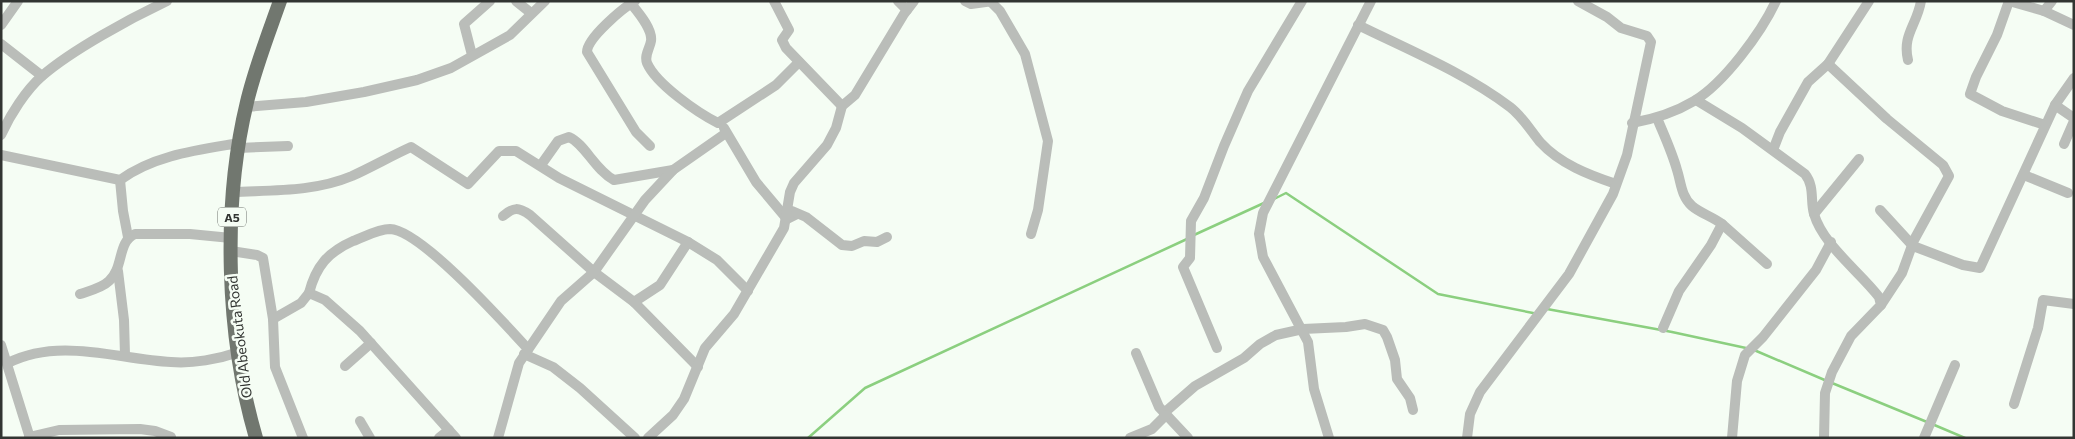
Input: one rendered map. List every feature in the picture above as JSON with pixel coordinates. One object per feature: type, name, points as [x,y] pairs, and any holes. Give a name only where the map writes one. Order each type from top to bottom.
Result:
[{"type":"highway","name":"Old Abeokuta Road","points":[[256,438],[242,380],[231,295],[233,192],[238,146],[246,107],[257,67],[280,1]]},
{"type":"street","points":[[1,25],[18,1]]},
{"type":"street","points":[[1,135],[22,102],[42,76],[80,50],[167,1]]},
{"type":"street","points":[[472,55],[464,24],[490,1]]},
{"type":"street","points":[[516,1],[531,13]]},
{"type":"street","points":[[246,107],[306,102],[373,90],[417,80],[451,68],[510,35],[545,1]]},
{"type":"street","points":[[774,1],[789,30],[782,40],[799,62],[806,67],[814,80],[842,106]]},
{"type":"street","points":[[898,1],[907,10]]},
{"type":"street","points":[[648,438],[673,415],[684,399],[705,348],[734,314],[776,243],[787,219],[794,183],[827,145],[836,128],[842,106],[855,95],[914,1]]},
{"type":"street","points":[[965,1],[971,4],[992,1],[1000,11],[1025,54],[1048,141],[1038,210],[1031,234]]},
{"type":"street","points":[[1217,348],[1182,267],[1190,258],[1191,221],[1204,198],[1248,91],[1302,1]]},
{"type":"street","points":[[1329,438],[1314,389],[1310,354],[1303,329],[1289,310],[1263,257],[1259,234],[1263,213],[1371,1]]},
{"type":"street","points":[[1467,438],[1470,414],[1480,392],[1569,274],[1616,184],[1628,156],[1632,123],[1651,42],[1647,36],[1621,28],[1607,17],[1578,1]]},
{"type":"street","points":[[1632,123],[1657,118],[1696,100],[1740,57],[1768,17],[1776,1]]},
{"type":"street","points":[[1773,150],[1780,132],[1808,82],[1828,64],[1869,1]]},
{"type":"street","points":[[1908,60],[1907,38],[1921,1]]},
{"type":"street","points":[[2045,125],[2002,111],[1970,94],[1997,34],[2009,1],[2044,11],[2074,25]]},
{"type":"street","points":[[2044,11],[2052,1]]},
{"type":"street","points":[[650,146],[636,132],[587,52],[587,46],[592,38],[632,2],[652,38],[646,55],[646,63],[669,90],[724,128],[756,182],[787,219]]},
{"type":"street","points":[[1358,25],[1442,67],[1496,98],[1512,108],[1541,143],[1562,160],[1591,176],[1616,184]]},
{"type":"street","points":[[1,44],[42,76]]},
{"type":"street","points":[[498,438],[514,379],[526,352],[561,301],[594,272],[645,200],[673,170],[776,85],[799,62]]},
{"type":"street","points":[[1824,438],[1825,393],[1832,372],[1851,336],[1867,322],[1902,273],[1913,246],[1949,176],[1947,170],[1887,119],[1828,64]]},
{"type":"street","points":[[1880,210],[1913,246],[1963,265],[1980,268],[2024,175],[2054,105],[2074,78]]},
{"type":"street","points":[[1696,100],[1773,150],[1810,180],[1814,214],[1831,242],[1874,290],[1881,304]]},
{"type":"street","points":[[2054,105],[2074,118]]},
{"type":"street","points":[[1657,118],[1686,199],[1692,207],[1722,224],[1767,264]]},
{"type":"street","points":[[2064,144],[2074,122]]},
{"type":"street","points":[[540,166],[558,141],[568,137],[575,139],[591,161],[614,180],[673,170]]},
{"type":"street","points":[[1,155],[120,180],[148,164],[169,157],[238,146],[288,146]]},
{"type":"street","points":[[233,192],[302,189],[332,182],[351,176],[411,148],[465,184],[470,183],[499,151],[516,151],[560,178],[688,242],[717,260],[748,291]]},
{"type":"street","points":[[1814,214],[1860,159]]},
{"type":"street","points":[[2024,175],[2068,193]]},
{"type":"street","points":[[120,180],[128,237],[123,247],[118,271],[124,320],[125,355]]},
{"type":"street","points":[[788,207],[797,214],[806,217],[842,245],[852,246],[864,241],[877,242],[887,237]]},
{"type":"street","points":[[503,216],[512,208],[524,211],[594,272],[634,302],[698,367]]},
{"type":"street","points":[[787,219],[797,214]]},
{"type":"street","points":[[1663,328],[1680,291],[1711,245],[1722,224]]},
{"type":"street","points":[[273,319],[301,303],[309,293],[312,278],[338,247],[368,235],[391,229],[435,256],[526,352],[553,367],[580,388],[635,438]]},
{"type":"street","points":[[128,237],[141,234],[231,244],[263,258],[273,319],[277,376],[303,438]]},
{"type":"street","points":[[634,302],[647,296],[660,285],[688,242]]},
{"type":"street","points":[[1732,438],[1736,381],[1745,355],[1763,337],[1816,270],[1831,242]]},
{"type":"street","points":[[80,294],[109,282],[118,271]]},
{"type":"street","points":[[309,293],[326,300],[371,343],[452,434],[439,438]]},
{"type":"street","points":[[2014,404],[2038,328],[2043,300],[2074,304]]},
{"type":"street","points":[[1130,438],[1152,429],[1195,386],[1244,358],[1260,344],[1276,335],[1303,329],[1365,324],[1382,330],[1387,337],[1395,360],[1397,378],[1410,398],[1413,410]]},
{"type":"street","points":[[345,366],[371,343]]},
{"type":"street","points":[[1,345],[8,363],[29,438],[59,430],[140,429],[154,431],[171,437]]},
{"type":"street","points":[[8,363],[34,353],[72,351],[125,355],[172,363],[226,356],[239,352]]},
{"type":"street","points":[[1136,353],[1165,414],[1188,438]]},
{"type":"street","points":[[1924,438],[1956,365]]},
{"type":"street","points":[[360,421],[370,438]]},
{"type":"waterway","points":[[1274,199],[1286,193],[1438,294],[1533,313]]},
{"type":"waterway","points":[[1194,235],[1264,203]]},
{"type":"waterway","points":[[808,438],[865,388],[1187,239]]},
{"type":"waterway","points":[[1547,309],[1746,348]]},
{"type":"waterway","points":[[1754,350],[1827,381]]},
{"type":"waterway","points":[[1832,383],[1927,422]]},
{"type":"waterway","points":[[1932,424],[1965,438]]}]
